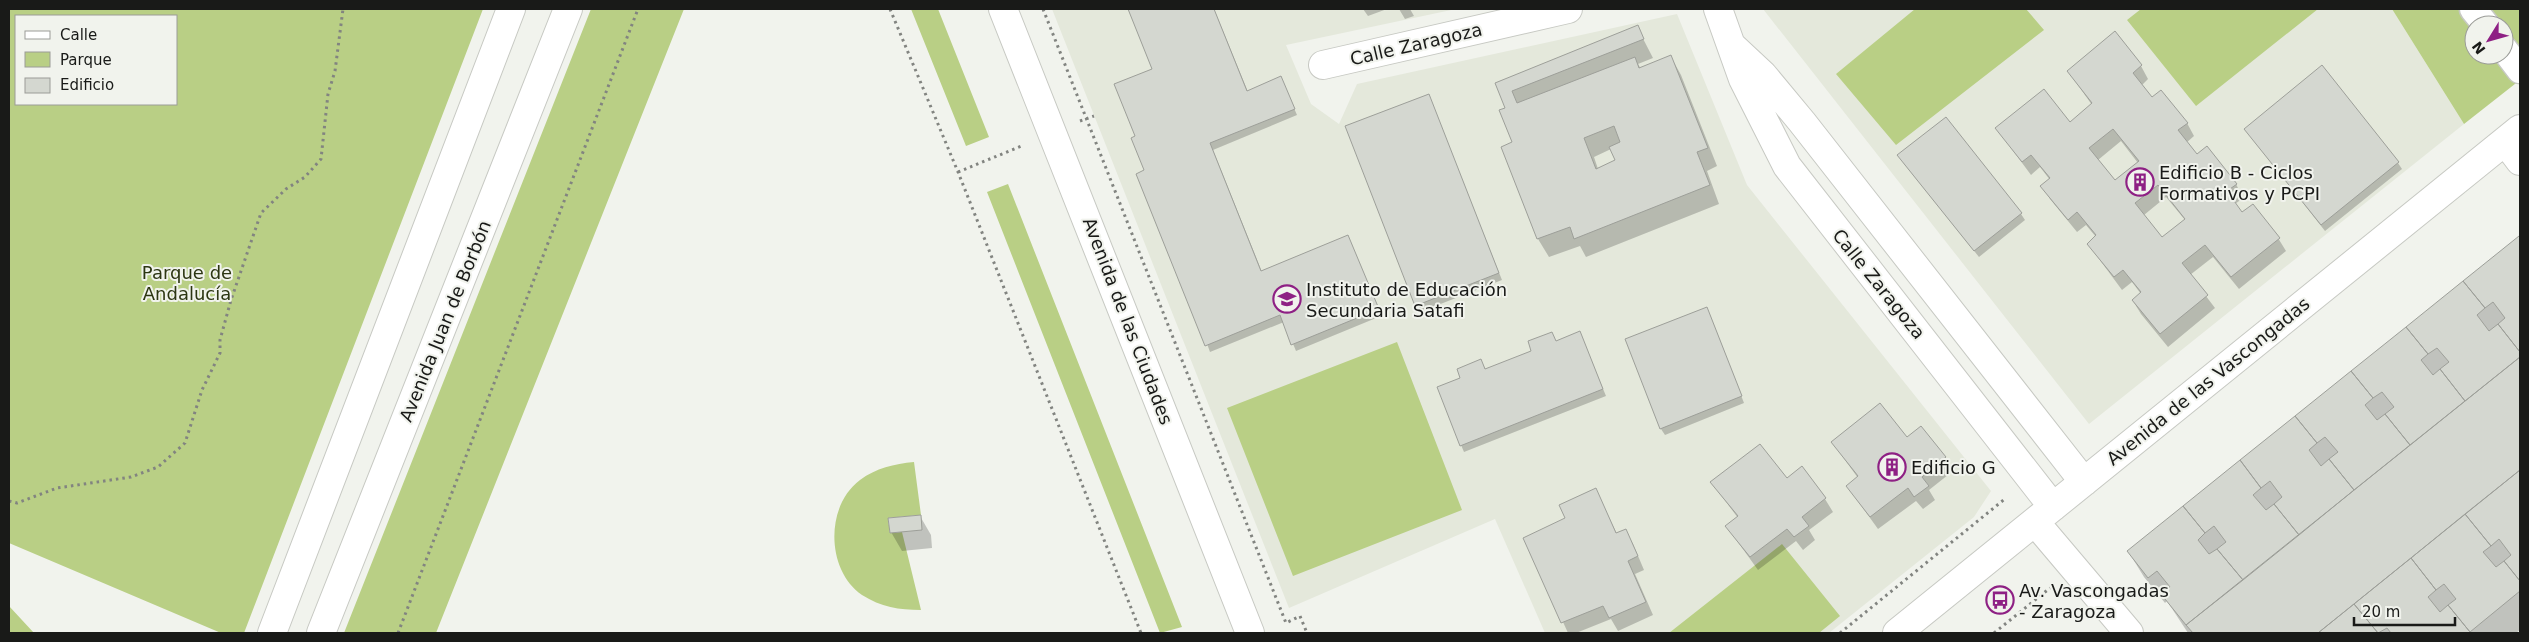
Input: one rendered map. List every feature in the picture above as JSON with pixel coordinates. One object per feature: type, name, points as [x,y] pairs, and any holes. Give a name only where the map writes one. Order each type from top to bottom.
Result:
[{"type":"street","points":[[272,633],[511,9]]},
{"type":"street","name":"Avenida Juan de Borbón","points":[[321,633],[568,9]]},
{"type":"street","name":"Avenida de las Ciudades","points":[[1004,9],[1250,633]]},
{"type":"street","name":"Calle Zaragoza","points":[[1323,65],[1568,9]]},
{"type":"street","name":"Calle Zaragoza","points":[[1718,9],[1743,79],[1787,166],[2044,514],[2074,568],[2129,633]]},
{"type":"street","name":"Calle Zaragoza","points":[[1732,46],[1763,75],[1802,122],[2084,482]]},
{"type":"street","name":"Avenida de las Vascongadas","points":[[1897,633],[2084,482],[2515,144]]},
{"type":"path","points":[[9,501],[16,504],[57,488],[131,476],[158,467],[185,443],[202,390],[220,353],[220,340],[231,300],[261,213],[286,189],[305,177],[321,158],[328,94],[335,72],[343,9]]},
{"type":"path","points":[[398,633],[638,9]]},
{"type":"path","points":[[890,9],[958,172],[1141,633]]},
{"type":"path","points":[[1043,9],[1286,622],[1300,616],[1307,633]]},
{"type":"path","points":[[1840,633],[2008,496]]},
{"type":"path","points":[[1994,633],[2074,568]]},
{"type":"shaded area","points":[[1052,9],[1456,9],[1286,45],[1311,104],[1339,124],[1357,84],[1677,14],[1747,185],[1991,491],[1974,517],[1829,633],[1545,633],[1495,519],[1289,608]]},
{"type":"shaded area","points":[[1763,9],[2392,9],[2464,124],[2089,424]]},
{"type":"green space","name":"Parque de Andalucía","points":[[9,9],[483,9],[244,633],[221,633],[9,543]]},
{"type":"green space","points":[[591,9],[684,9],[436,633],[344,633]]},
{"type":"green space","points":[[911,9],[938,9],[989,137],[966,146]]},
{"type":"green space","points":[[1915,9],[2026,9],[2044,30],[1896,145],[1836,74]]},
{"type":"green space","points":[[2141,9],[2318,9],[2196,106],[2127,20]]},
{"type":"green space","points":[[2392,9],[2520,9],[2520,80],[2464,124]]},
{"type":"green space","points":[[1008,184],[1182,627],[1160,633],[987,192]]},
{"type":"green space","points":[[1397,342],[1462,510],[1293,576],[1227,408]]},
{"type":"green space","points":[[914,462],[921,515],[888,518],[890,533],[902,532],[921,610],[890,607],[862,595],[850,584],[842,570],[836,554],[834,538],[840,505],[849,491],[860,480],[872,472],[886,467]]},
{"type":"green space","points":[[1782,544],[1840,616],[1819,633],[1669,633]]},
{"type":"green space","points":[[9,606],[34,633],[9,633]]},
{"type":"building","points":[[1128,9],[1214,9],[1247,91],[1281,76],[1295,109],[1210,143],[1261,271],[1348,235],[1379,309],[1291,345],[1280,315],[1205,346],[1136,174],[1144,170],[1131,138],[1135,136],[1114,84],[1152,69]]},
{"type":"building","points":[[1638,25],[1644,39],[1512,91],[1517,103],[1635,57],[1639,68],[1671,55],[1708,148],[1697,152],[1710,185],[1574,239],[1570,227],[1537,239],[1501,147],[1512,142],[1499,110],[1505,108],[1495,83]],"holes":[[[1614,126],[1620,142],[1609,147],[1615,160],[1596,169],[1584,138]]]},
{"type":"building","name":"Edificio B - Ciclos Formativos y PCPI","points":[[2115,31],[2142,65],[2133,73],[2152,97],[2161,90],[2188,123],[2178,130],[2197,154],[2207,146],[2237,184],[2227,191],[2242,212],[2253,204],[2280,238],[2231,277],[2205,245],[2182,263],[2208,295],[2160,334],[2132,300],[2141,292],[2123,270],[2114,277],[2087,244],[2096,235],[2077,212],[2068,220],[2040,186],[2050,178],[2031,155],[2022,162],[1995,128],[2044,89],[2070,122],[2092,103],[2067,71]],"holes":[[[2113,129],[2139,161],[2115,180],[2089,148]],[[2158,185],[2185,219],[2162,237],[2135,203]]]},
{"type":"building","points":[[2322,65],[2399,162],[2321,225],[2244,129]]},
{"type":"building","points":[[1429,94],[1499,273],[1415,306],[1345,126]]},
{"type":"building","points":[[1946,117],[2022,213],[1974,251],[1897,155]]},
{"type":"building","points":[[2519,236],[2520,352],[2498,324],[2505,318],[2493,302],[2485,308],[2463,281]]},
{"type":"building","points":[[2463,281],[2485,308],[2477,315],[2489,331],[2498,324],[2520,352],[2520,357],[2465,401],[2440,369],[2449,362],[2437,348],[2428,354],[2406,327]]},
{"type":"building","points":[[1707,307],[1742,396],[1660,429],[1625,339]]},
{"type":"building","points":[[2406,327],[2428,354],[2421,360],[2433,375],[2440,369],[2465,401],[2410,445],[2385,414],[2394,407],[2382,392],[2373,398],[2351,371]]},
{"type":"building","points":[[1580,331],[1603,389],[1460,446],[1437,387],[1460,378],[1457,369],[1481,359],[1485,369],[1531,351],[1528,341],[1552,332],[1556,341]]},
{"type":"building","points":[[2520,357],[2520,470],[2318,633],[2193,633],[2186,625]]},
{"type":"building","points":[[2351,371],[2373,398],[2365,405],[2377,420],[2385,414],[2410,445],[2354,490],[2329,459],[2338,452],[2325,437],[2317,443],[2295,416]]},
{"type":"building","name":"Edificio G","points":[[1880,403],[1907,437],[1921,426],[1946,457],[1922,477],[1929,486],[1914,497],[1908,488],[1870,517],[1846,486],[1858,476],[1831,442]]},
{"type":"building","points":[[2295,416],[2317,443],[2309,450],[2321,466],[2329,459],[2354,490],[2299,535],[2274,504],[2282,497],[2270,481],[2261,488],[2240,460]]},
{"type":"building","points":[[1760,444],[1787,478],[1802,466],[1826,498],[1802,517],[1809,526],[1794,537],[1787,529],[1750,557],[1725,526],[1738,516],[1710,482]]},
{"type":"building","points":[[2240,460],[2261,488],[2253,495],[2266,510],[2274,504],[2299,535],[2243,580],[2217,549],[2226,542],[2214,526],[2205,533],[2183,506]]},
{"type":"building","points":[[2520,470],[2520,581],[2504,561],[2511,555],[2499,539],[2491,546],[2465,514]]},
{"type":"building","points":[[1596,488],[1616,533],[1626,529],[1638,556],[1628,561],[1646,602],[1609,618],[1603,606],[1561,623],[1523,538],[1565,518],[1559,505]]},
{"type":"building","points":[[2183,506],[2205,533],[2198,540],[2209,554],[2217,549],[2243,580],[2186,625],[2161,594],[2170,587],[2157,571],[2148,578],[2127,551]]},
{"type":"building","points":[[2465,514],[2491,546],[2483,552],[2496,567],[2504,561],[2520,581],[2520,591],[2470,632],[2448,605],[2456,599],[2444,584],[2436,590],[2411,558]]},
{"type":"building","points":[[921,515],[922,530],[890,533],[888,518]]},
{"type":"building","points":[[2411,558],[2436,590],[2428,597],[2440,612],[2448,605],[2470,632],[2391,633],[2387,628],[2378,633],[2354,604]]},
{"type":"building","points":[[2354,604],[2378,633],[2318,633]]},
{"type":"place","name":"Edificio B - Ciclos Formativos y PCPI","points":[[2140,182]]},
{"type":"place","name":"Instituto de Educación Secundaria Satafi","points":[[1287,299]]},
{"type":"place","name":"Edificio G","points":[[1892,467]]},
{"type":"place","name":"Av. Vascongadas - Zaragoza","points":[[2000,600]]}]
